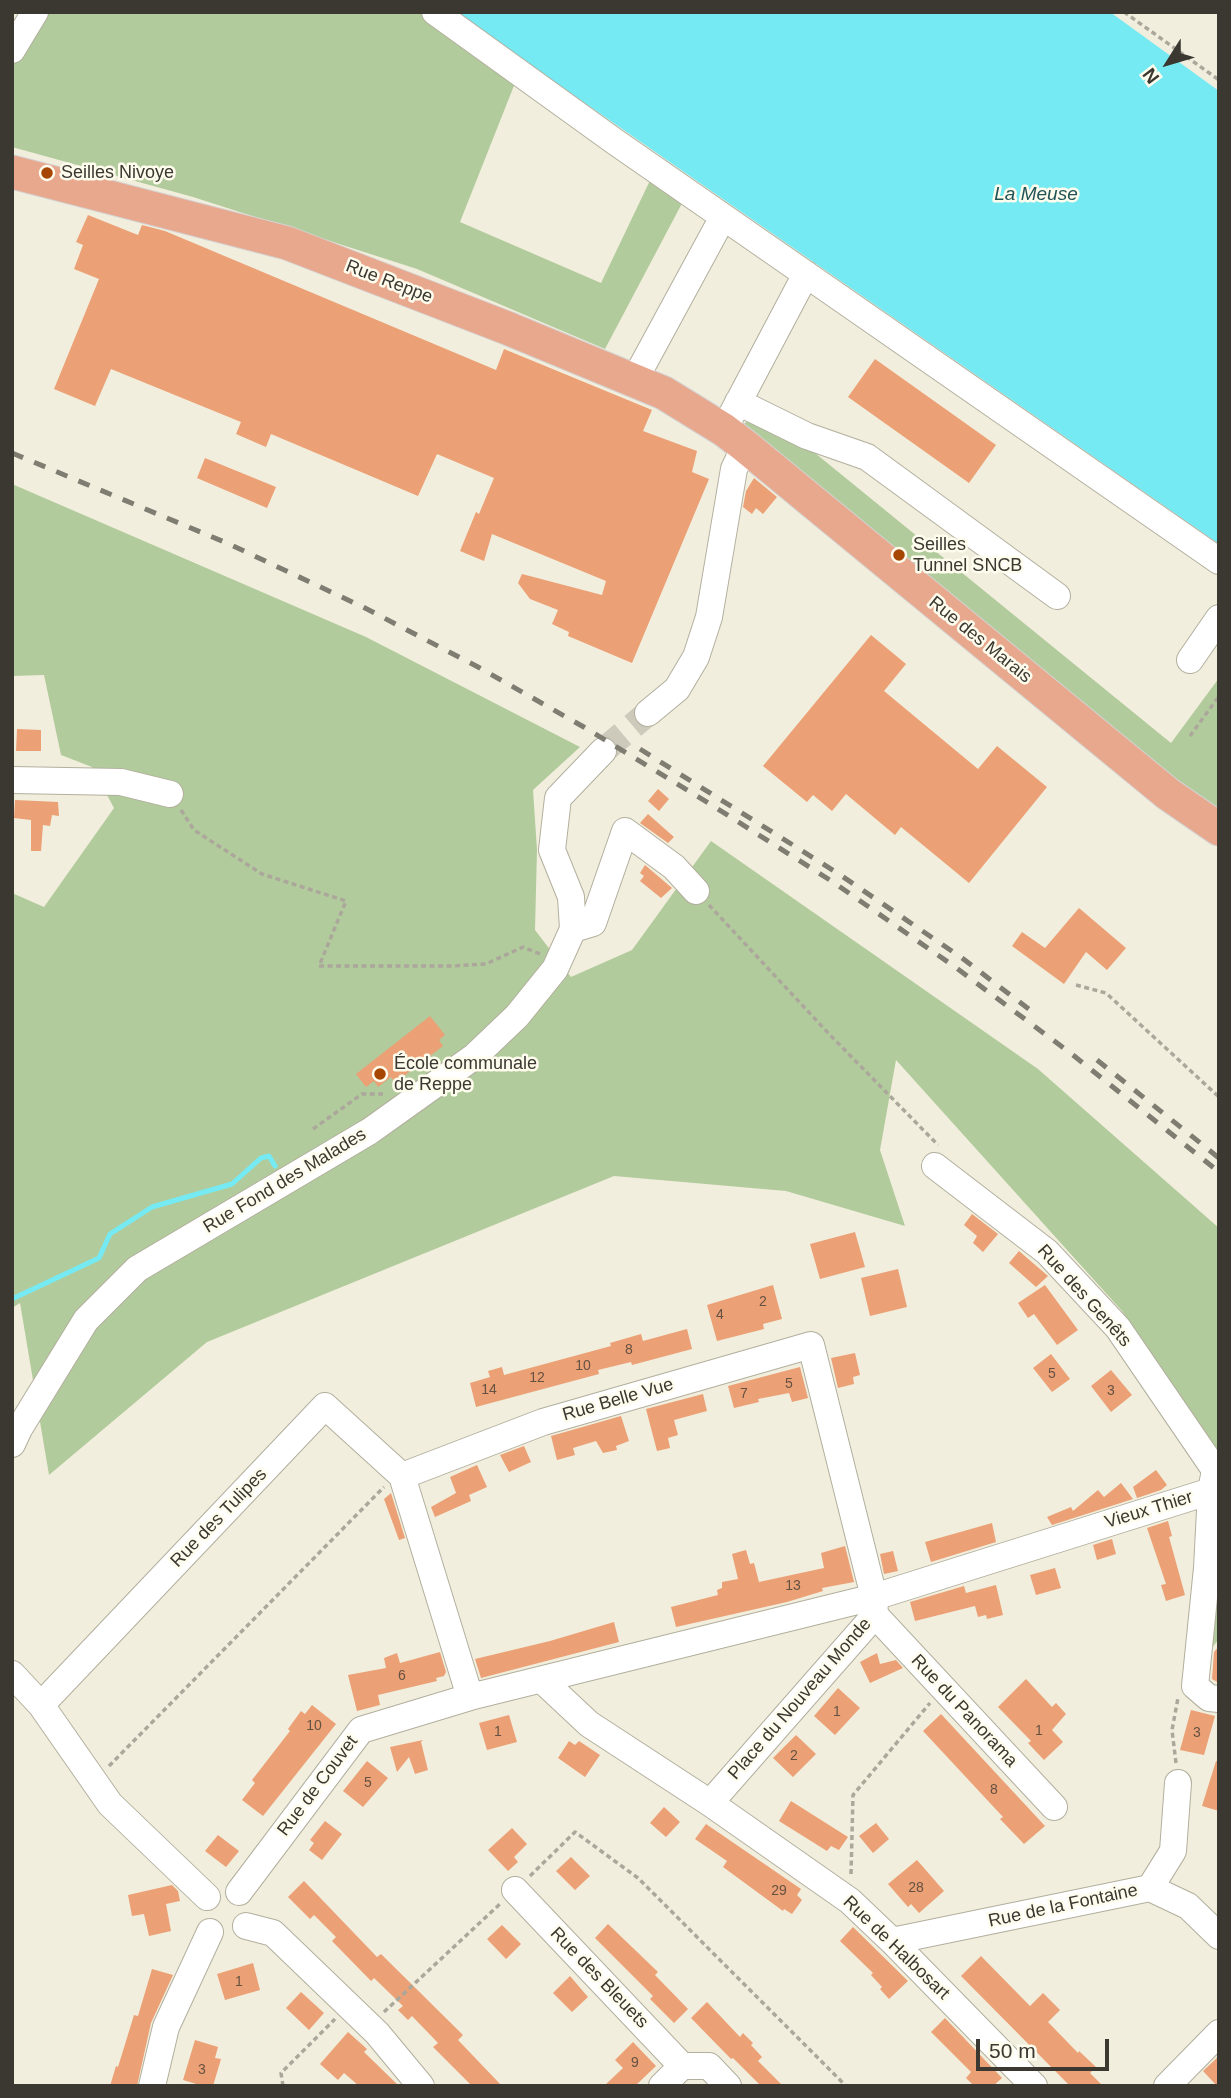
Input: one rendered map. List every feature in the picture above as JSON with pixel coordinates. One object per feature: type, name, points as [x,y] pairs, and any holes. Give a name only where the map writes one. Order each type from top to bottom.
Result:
[{"type":"main road","name":"Rue Reppe","points":[[12,172],[287,243],[507,328],[736,426]]},
{"type":"main road","name":"Rue des Marais","points":[[736,426],[1168,794],[1219,829]]},
{"type":"street","points":[[12,50],[35,12]]},
{"type":"street","points":[[435,12],[723,217],[1219,561]]},
{"type":"street","points":[[634,381],[723,217]]},
{"type":"street","points":[[648,713],[677,689],[696,657],[709,617],[734,469],[736,426],[806,274]]},
{"type":"street","points":[[736,426],[807,436],[867,457],[1056,596]]},
{"type":"street","points":[[1190,660],[1219,618]]},
{"type":"street","name":"Rue Fond des Malades","points":[[12,1444],[86,1320],[137,1269],[370,1131],[475,1056],[517,1016],[555,970],[573,929],[571,897],[552,850],[558,798],[603,751]]},
{"type":"street","points":[[12,780],[121,782],[170,794]]},
{"type":"street","name":"Rue Fond des Malades","points":[[573,929],[593,923],[625,831],[674,867],[696,891]]},
{"type":"street","name":"Rue des Genêts","points":[[939,1158],[1047,1252],[1118,1328],[1215,1470],[1210,1491]]},
{"type":"street","name":"Rue Belle Vue","points":[[402,1476],[543,1422],[811,1345],[874,1606]]},
{"type":"street","name":"Rue des Tulipes","points":[[41,1705],[325,1406],[402,1476]]},
{"type":"street","points":[[402,1476],[470,1697]]},
{"type":"street","name":"Vieux Thier","points":[[874,1606],[1210,1491],[1207,1567],[1195,1686],[1209,1698],[1219,1699]]},
{"type":"street","name":"Place du Nouveau Monde","points":[[542,1680],[874,1606]]},
{"type":"street","name":"Place du Nouveau Monde","points":[[710,1803],[874,1606]]},
{"type":"street","name":"Rue du Panorama","points":[[874,1606],[943,1688],[1054,1807]]},
{"type":"street","points":[[12,1674],[41,1705],[110,1804],[207,1897]]},
{"type":"street","points":[[542,1680],[589,1724],[710,1803]]},
{"type":"street","name":"Rue de Couvet","points":[[239,1892],[361,1730],[470,1697],[542,1680]]},
{"type":"street","points":[[1150,1888],[1173,1851],[1178,1783]]},
{"type":"street","name":"Rue de Halbosart","points":[[710,1803],[850,1901],[1034,2086]]},
{"type":"street","points":[[228,1888],[239,1892],[250,1908],[246,1926],[236,1935],[223,1937],[211,1932],[203,1922],[202,1909],[207,1897],[216,1890],[228,1888]]},
{"type":"street","name":"Rue de la Fontaine","points":[[892,1941],[1150,1888],[1188,1906],[1219,1936]]},
{"type":"street","name":"Rue des Bleuets","points":[[515,1890],[682,2066]]},
{"type":"street","points":[[246,1926],[273,1933],[370,2026],[421,2086]]},
{"type":"street","points":[[152,2086],[166,2027],[211,1932]]},
{"type":"street","points":[[1167,2086],[1219,2034]]},
{"type":"street","points":[[662,2086],[682,2066],[709,2066],[728,2086]]},
{"type":"path","points":[[1124,12],[1219,80]]},
{"type":"path","points":[[1213,76],[1219,73]]},
{"type":"path","points":[[1190,736],[1219,696]]},
{"type":"path","points":[[170,794],[194,830],[262,874],[346,901],[319,966],[486,964],[523,947],[540,953],[535,964]]},
{"type":"path","points":[[696,891],[830,1035],[939,1158]]},
{"type":"path","points":[[1076,985],[1106,993],[1219,1097]]},
{"type":"path","points":[[313,1129],[362,1094],[387,1094]]},
{"type":"path","points":[[93,1782],[393,1477],[402,1476]]},
{"type":"path","points":[[850,1901],[853,1795],[943,1688]]},
{"type":"path","points":[[370,2026],[575,1832],[638,1878],[846,2086]]},
{"type":"path","points":[[283,2086],[281,2073],[348,2005]]},
{"type":"green space","points":[[35,12],[435,12],[519,73],[460,222],[601,283],[655,170],[688,192],[605,349],[417,269],[193,197],[12,147],[12,50]]},
{"type":"green space","points":[[749,419],[815,453],[1171,743],[1219,678],[1219,811],[1156,764],[743,425]]},
{"type":"green space","points":[[12,484],[366,637],[580,747],[533,790],[537,850],[535,930],[571,977],[632,950],[711,841],[1038,1069],[1219,1228],[1219,1459],[1122,1311],[896,1060],[880,1150],[905,1226],[786,1191],[614,1176],[207,1342],[49,1475],[20,1303],[12,1308],[12,893],[44,907],[114,808],[92,767],[61,755],[44,675],[12,676]]},
{"type":"green space","points":[[1219,1563],[1219,1639],[1211,1649]]},
{"type":"water","name":"La Meuse","points":[[454,12],[1110,12],[1219,91],[1219,544]]},
{"type":"building","points":[[88,215],[138,235],[142,225],[165,231],[496,370],[504,349],[652,410],[643,431],[697,451],[692,472],[709,479],[632,663],[568,636],[569,632],[552,624],[558,610],[530,599],[518,583],[522,574],[602,595],[606,581],[492,534],[484,561],[460,551],[494,478],[437,454],[418,496],[271,434],[266,447],[236,434],[241,422],[111,369],[95,406],[54,389],[99,279],[74,269],[83,245],[76,242]]},
{"type":"building","points":[[875,359],[996,445],[969,483],[848,397]]},
{"type":"building","points":[[205,458],[276,487],[267,508],[197,478]]},
{"type":"building","points":[[754,478],[777,497],[763,514],[756,508],[752,514],[743,507],[746,491]]},
{"type":"building","points":[[871,635],[906,664],[884,691],[978,769],[997,746],[1047,787],[969,883],[901,827],[895,835],[846,794],[832,811],[813,795],[807,802],[763,766]]},
{"type":"building","points":[[17,729],[41,730],[41,751],[16,751]]},
{"type":"building","points":[[658,789],[669,799],[659,811],[648,801]]},
{"type":"building","points":[[15,800],[58,802],[59,816],[52,815],[50,826],[43,825],[41,851],[31,851],[31,820],[14,818]]},
{"type":"building","points":[[648,814],[674,837],[668,843],[640,823]]},
{"type":"building","points":[[645,865],[672,888],[661,898],[640,881],[644,876],[640,873]]},
{"type":"building","points":[[1079,908],[1126,948],[1107,970],[1086,952],[1064,984],[1012,946],[1022,932],[1045,948]]},
{"type":"building","points":[[430,1016],[445,1035],[439,1040],[443,1046],[395,1083],[391,1077],[378,1087],[374,1081],[366,1087],[356,1074]]},
{"type":"building","points":[[972,1214],[998,1234],[983,1252],[973,1243],[977,1236],[964,1225]]},
{"type":"building","points":[[855,1232],[865,1267],[820,1279],[810,1244]]},
{"type":"building","points":[[1019,1251],[1048,1276],[1036,1287],[1009,1263]]},
{"type":"building","points":[[898,1269],[907,1307],[870,1316],[861,1278]]},
{"type":"building","points":[[773,1285],[782,1319],[763,1324],[764,1329],[717,1341],[707,1305]]},
{"type":"building","points":[[1045,1285],[1078,1330],[1057,1345],[1034,1314],[1028,1318],[1018,1303]]},
{"type":"building","points":[[687,1329],[692,1349],[632,1365],[631,1362],[598,1370],[599,1374],[476,1407],[470,1383],[490,1377],[488,1371],[502,1367],[504,1375],[611,1346],[610,1343],[641,1334],[643,1341]]},
{"type":"building","points":[[855,1353],[860,1375],[853,1377],[854,1384],[838,1388],[831,1358]]},
{"type":"building","points":[[1051,1354],[1070,1379],[1052,1392],[1033,1368]]},
{"type":"building","points":[[800,1367],[808,1398],[792,1402],[789,1393],[758,1399],[759,1402],[734,1408],[728,1386]]},
{"type":"building","points":[[1111,1370],[1132,1395],[1111,1412],[1091,1386]]},
{"type":"building","points":[[703,1394],[707,1411],[674,1420],[678,1435],[668,1438],[670,1448],[657,1451],[646,1409]]},
{"type":"building","points":[[621,1416],[629,1441],[616,1446],[617,1450],[603,1453],[596,1441],[573,1448],[575,1455],[557,1460],[551,1436]]},
{"type":"building","points":[[524,1446],[531,1462],[509,1472],[500,1455]]},
{"type":"building","points":[[477,1465],[487,1487],[469,1495],[471,1501],[435,1517],[431,1507],[456,1493],[450,1477]]},
{"type":"building","points":[[1156,1470],[1167,1485],[1161,1490],[1137,1498],[1133,1487]]},
{"type":"building","points":[[1121,1483],[1133,1499],[1052,1525],[1047,1517],[1071,1507],[1073,1511],[1098,1490],[1104,1497]]},
{"type":"building","points":[[391,1493],[405,1538],[399,1540],[384,1499]]},
{"type":"building","points":[[1168,1521],[1172,1536],[1169,1537],[1185,1595],[1166,1601],[1161,1585],[1166,1584],[1147,1528]]},
{"type":"building","points":[[992,1523],[996,1542],[931,1562],[925,1542]]},
{"type":"building","points":[[1112,1539],[1116,1554],[1097,1560],[1093,1545]]},
{"type":"building","points":[[845,1546],[854,1582],[822,1588],[823,1591],[787,1602],[676,1627],[671,1607],[718,1595],[717,1590],[722,1588],[722,1582],[738,1579],[732,1554],[746,1550],[750,1564],[754,1563],[759,1582],[824,1568],[821,1553]]},
{"type":"building","points":[[893,1551],[898,1571],[884,1574],[880,1554]]},
{"type":"building","points":[[1055,1568],[1061,1588],[1036,1595],[1030,1575]]},
{"type":"building","points":[[996,1585],[1003,1615],[987,1619],[986,1615],[978,1617],[975,1606],[915,1621],[910,1602],[964,1586],[966,1593]]},
{"type":"building","points":[[614,1622],[619,1642],[481,1678],[475,1659]]},
{"type":"building","points":[[1219,1646],[1219,1683],[1212,1679],[1214,1652]]},
{"type":"building","points":[[440,1652],[446,1672],[444,1676],[436,1678],[437,1681],[378,1695],[380,1705],[357,1711],[348,1675],[386,1668],[384,1658],[397,1653],[400,1663]]},
{"type":"building","points":[[877,1653],[880,1664],[896,1660],[903,1668],[870,1683],[860,1662]]},
{"type":"building","points":[[1026,1679],[1052,1707],[1056,1703],[1066,1714],[1052,1730],[1063,1742],[1044,1760],[1028,1743],[1031,1741],[998,1707]]},
{"type":"building","points":[[838,1688],[860,1708],[835,1735],[814,1716]]},
{"type":"building","points":[[312,1705],[336,1724],[263,1816],[242,1800],[255,1783],[252,1780],[290,1731],[288,1729],[301,1711],[305,1714]]},
{"type":"building","points":[[1191,1710],[1215,1716],[1204,1755],[1180,1750]]},
{"type":"building","points":[[941,1714],[1045,1826],[1024,1844],[1000,1819],[1003,1817],[923,1731]]},
{"type":"building","points":[[509,1715],[517,1742],[487,1750],[479,1723]]},
{"type":"building","points":[[796,1735],[816,1754],[793,1777],[773,1758]]},
{"type":"building","points":[[423,1740],[421,1742],[428,1770],[415,1774],[409,1757],[397,1772],[390,1747]]},
{"type":"building","points":[[569,1741],[575,1745],[579,1741],[600,1755],[585,1777],[558,1758]]},
{"type":"building","points":[[367,1761],[388,1778],[363,1807],[343,1791]]},
{"type":"building","points":[[1216,1761],[1219,1762],[1219,1811],[1202,1806]]},
{"type":"building","points":[[791,1801],[848,1837],[839,1850],[831,1846],[827,1851],[779,1821]]},
{"type":"building","points":[[664,1807],[680,1822],[666,1837],[650,1823]]},
{"type":"building","points":[[325,1821],[342,1834],[322,1860],[309,1850],[314,1843],[310,1840]]},
{"type":"building","points":[[876,1823],[889,1839],[873,1853],[859,1836]]},
{"type":"building","points":[[706,1824],[801,1889],[797,1895],[802,1900],[792,1914],[784,1909],[783,1911],[723,1867],[727,1861],[695,1839]]},
{"type":"building","points":[[512,1828],[527,1844],[514,1857],[518,1862],[508,1871],[488,1850]]},
{"type":"building","points":[[218,1835],[239,1851],[226,1867],[205,1851]]},
{"type":"building","points":[[571,1857],[590,1876],[575,1890],[556,1871]]},
{"type":"building","points":[[917,1860],[944,1891],[919,1913],[911,1904],[908,1907],[888,1884]]},
{"type":"building","points":[[304,1881],[377,1957],[381,1954],[463,2035],[458,2040],[502,2086],[472,2086],[433,2047],[438,2043],[412,2016],[408,2020],[398,2010],[403,2006],[374,1978],[371,1981],[332,1941],[336,1937],[314,1915],[310,1919],[288,1897]]},
{"type":"building","points":[[172,1885],[178,1891],[180,1901],[166,1904],[171,1931],[149,1936],[144,1914],[132,1916],[128,1895]]},
{"type":"building","points":[[608,1924],[658,1972],[655,1975],[688,2009],[674,2023],[650,1999],[653,1996],[595,1938]]},
{"type":"building","points":[[502,1925],[521,1944],[506,1959],[487,1939]]},
{"type":"building","points":[[853,1927],[908,1981],[889,1999],[871,1975],[873,1973],[840,1941]]},
{"type":"building","points":[[981,1956],[1030,2006],[1043,1993],[1060,2010],[1048,2022],[1096,2067],[1090,2073],[1103,2086],[1070,2086],[961,1976]]},
{"type":"building","points":[[253,1963],[260,1990],[225,2000],[217,1974]]},
{"type":"building","points":[[152,1969],[173,1975],[151,2023],[137,2086],[110,2086],[134,2015],[138,2016]]},
{"type":"building","points":[[570,1976],[588,1997],[572,2012],[553,1993]]},
{"type":"building","points":[[301,1992],[324,2013],[309,2030],[286,2008]]},
{"type":"building","points":[[707,2002],[740,2037],[743,2033],[753,2043],[751,2045],[762,2057],[758,2061],[783,2086],[761,2086],[691,2018]]},
{"type":"building","points":[[945,2018],[1002,2078],[993,2086],[974,2086],[966,2078],[971,2072],[931,2032]]},
{"type":"building","points":[[348,2032],[367,2049],[364,2052],[399,2086],[359,2086],[344,2073],[338,2080],[320,2064]]},
{"type":"building","points":[[195,2040],[218,2047],[215,2058],[221,2059],[213,2086],[183,2080]]},
{"type":"building","points":[[633,2042],[656,2066],[635,2086],[604,2086],[623,2068],[615,2060]]},
{"type":"building","points":[[1219,2056],[1219,2086],[1217,2086],[1203,2071]]},
{"type":"waterway","points":[[12,1299],[99,1258],[110,1234],[152,1207],[232,1184],[261,1158],[269,1156],[275,1166]]},
{"type":"tunnel","points":[[603,751],[648,713]]},
{"type":"railway","points":[[12,453],[229,544],[363,607],[478,667],[582,726],[833,882],[955,967],[1073,1055],[1219,1172]]},
{"type":"railway","points":[[640,749],[839,874],[962,958],[1030,1010]]},
{"type":"railway","points":[[1097,1060],[1219,1158]]},
{"type":"place","name":"Seilles Nivoye","points":[[47,173]]},
{"type":"place","name":"Seilles Tunnel SNCB","points":[[899,555]]},
{"type":"place","name":"École communale de Reppe","points":[[380,1074]]}]
